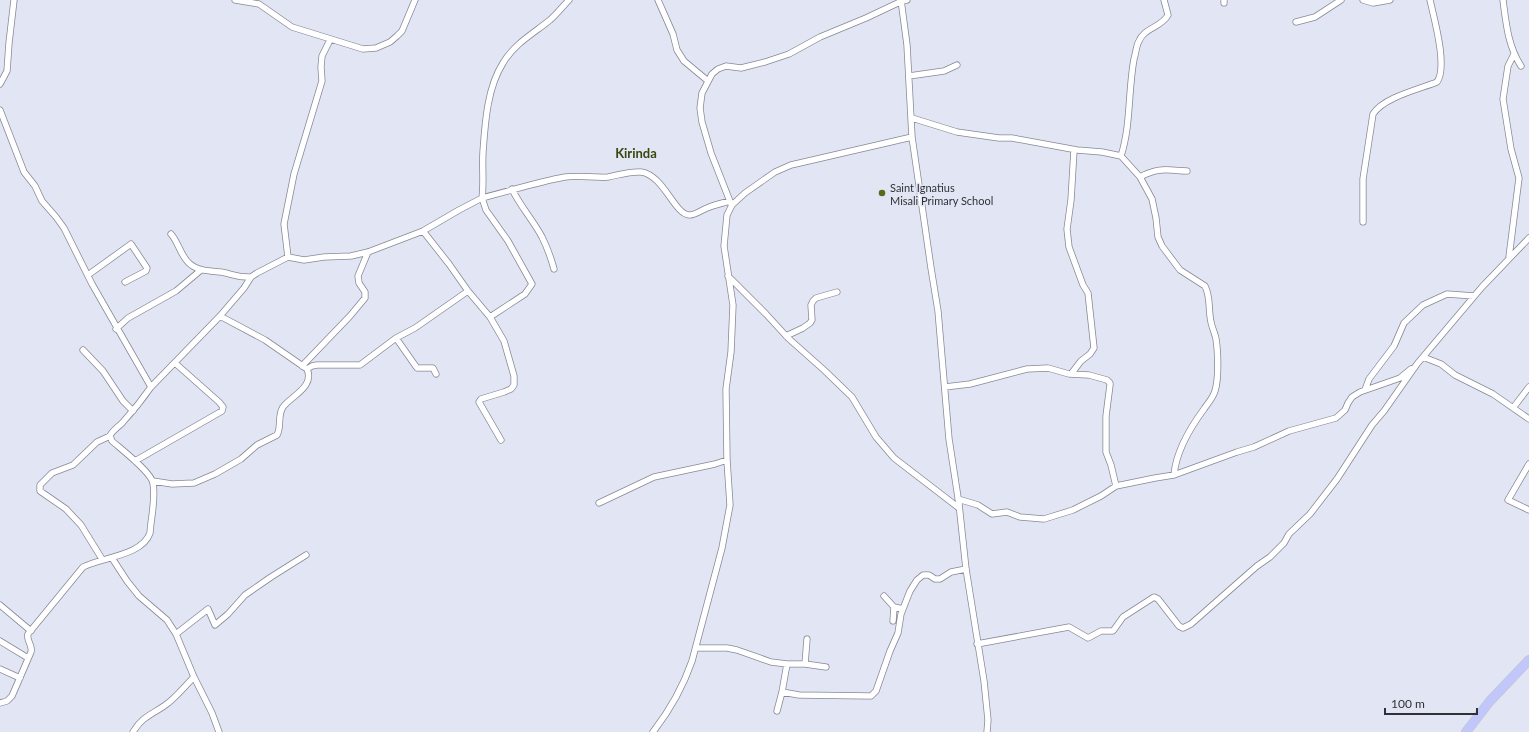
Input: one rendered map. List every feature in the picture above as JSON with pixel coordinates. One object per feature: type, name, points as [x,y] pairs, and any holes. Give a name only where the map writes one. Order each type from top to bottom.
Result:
[{"type":"main road","points":[[1466,732],[1490,701],[1529,660]]},
{"type":"street","points":[[0,84],[7,71],[14,0]]},
{"type":"street","points":[[235,0],[262,5],[287,25],[330,40],[363,49],[376,48],[390,42],[402,31],[415,0]]},
{"type":"street","points":[[490,317],[525,294],[532,284],[508,240],[486,210],[482,198],[484,184],[483,153],[491,92],[496,76],[503,62],[528,36],[550,19],[570,0]]},
{"type":"street","points":[[658,0],[674,34],[677,50],[684,61],[708,81]]},
{"type":"street","points":[[653,732],[673,705],[696,648],[722,548],[729,514],[726,389],[731,352],[733,305],[724,246],[727,215],[731,203],[720,178],[702,122],[700,108],[702,94],[712,74],[722,67],[726,66],[741,68],[789,54],[820,37],[866,18],[903,0],[912,118],[912,137],[930,268],[938,311],[949,439],[966,568],[984,681],[988,720],[987,732]]},
{"type":"street","points":[[1121,156],[1127,136],[1131,73],[1137,45],[1140,38],[1144,34],[1165,21],[1168,15],[1164,0]]},
{"type":"street","points":[[1296,22],[1314,17],[1341,0]]},
{"type":"street","points":[[1363,0],[1373,3],[1390,0]]},
{"type":"street","points":[[1363,222],[1363,179],[1373,114],[1378,108],[1392,99],[1437,82],[1440,78],[1441,61],[1430,0]]},
{"type":"street","points":[[1503,0],[1507,33],[1514,54],[1521,66]]},
{"type":"street","points":[[288,256],[284,224],[294,174],[322,81],[322,56],[330,40]]},
{"type":"street","points":[[1509,257],[1519,178],[1511,149],[1503,99],[1508,66],[1514,54]]},
{"type":"street","points":[[909,76],[944,71],[957,65]]},
{"type":"street","points":[[0,110],[24,172],[35,186],[42,201],[64,228],[116,328],[151,387]]},
{"type":"street","points":[[912,118],[957,132],[999,138],[1012,138],[1074,150],[1102,152],[1121,156],[1140,177],[1152,199],[1158,237],[1162,246],[1180,270],[1205,286],[1207,290],[1210,300],[1209,315],[1216,337],[1216,389],[1213,397],[1183,444],[1178,455],[1174,475]]},
{"type":"street","points":[[171,234],[186,260],[190,264],[201,270],[242,278],[251,276],[288,256],[304,260],[324,257],[351,256],[368,252],[423,231],[482,198],[512,189],[566,177],[607,177],[633,172],[642,172],[657,180],[681,211],[686,215],[693,215],[708,208],[731,203],[775,172],[791,165],[912,137]]},
{"type":"street","points":[[1071,374],[1081,361],[1093,352],[1094,348],[1088,293],[1083,285],[1069,247],[1067,229],[1071,200],[1074,150]]},
{"type":"street","points":[[1140,177],[1158,169],[1186,171]]},
{"type":"street","points":[[512,189],[518,201],[542,237],[549,252],[554,269]]},
{"type":"street","points":[[423,231],[468,291],[490,317],[504,341],[514,376],[514,384],[511,389],[479,400],[482,408],[501,440]]},
{"type":"street","points":[[978,644],[1069,627],[1088,638],[1101,631],[1113,631],[1123,617],[1154,597],[1158,599],[1179,626],[1183,628],[1191,624],[1257,566],[1270,557],[1284,543],[1289,534],[1310,514],[1337,479],[1372,425],[1384,411],[1417,364],[1474,296],[1509,257],[1529,238]]},
{"type":"street","points":[[88,275],[133,244],[147,268],[146,271],[125,282]]},
{"type":"street","points":[[304,368],[365,298],[366,292],[359,283],[358,276],[368,252]]},
{"type":"street","points":[[116,328],[128,318],[176,291],[201,270]]},
{"type":"street","points":[[102,560],[81,525],[66,509],[40,491],[40,485],[52,473],[73,465],[97,442],[110,436],[111,432],[117,429],[140,404],[151,387],[220,316],[244,288],[251,276]]},
{"type":"street","points":[[728,276],[786,336],[852,397],[876,437],[894,458],[959,508]]},
{"type":"street","points":[[304,368],[317,365],[360,365],[396,338],[415,328],[468,291]]},
{"type":"street","points":[[786,336],[810,323],[812,320],[812,305],[816,298],[836,292]]},
{"type":"street","points":[[1365,390],[1369,379],[1394,346],[1404,323],[1423,305],[1446,294],[1474,296]]},
{"type":"street","points":[[153,481],[172,484],[194,483],[241,459],[257,445],[273,438],[279,431],[282,408],[298,395],[305,386],[309,376],[304,368],[265,340],[220,316]]},
{"type":"street","points":[[396,338],[417,368],[433,368],[436,374]]},
{"type":"street","points":[[83,350],[103,371],[123,401],[133,411]]},
{"type":"street","points":[[1423,357],[1441,364],[1455,376],[1493,394],[1529,419]]},
{"type":"street","points":[[135,461],[222,411],[223,407],[219,402],[175,363]]},
{"type":"street","points":[[958,499],[978,505],[992,514],[1007,512],[1020,517],[1044,519],[1074,510],[1116,486],[1174,475],[1254,447],[1289,431],[1336,418],[1345,410],[1352,398],[1360,392],[1400,378],[1417,364]]},
{"type":"street","points":[[945,388],[970,384],[1027,369],[1048,368],[1071,374],[1089,375],[1106,380],[1110,383],[1106,416],[1106,452],[1116,486]]},
{"type":"street","points":[[1513,408],[1529,387]]},
{"type":"street","points":[[0,703],[10,699],[20,678],[32,648],[27,638],[31,631],[83,568],[92,562],[112,558],[140,546],[148,538],[150,533],[154,496],[153,481],[144,469],[112,441],[110,436]]},
{"type":"street","points":[[599,503],[654,477],[716,464],[727,460]]},
{"type":"street","points":[[1529,464],[1508,500],[1529,510]]},
{"type":"street","points":[[176,634],[208,609],[215,625],[228,614],[245,595],[306,555]]},
{"type":"street","points":[[112,558],[139,596],[167,620],[176,634],[194,677],[212,713],[219,732]]},
{"type":"street","points":[[782,692],[799,695],[871,696],[876,691],[898,633],[903,608],[910,591],[917,580],[923,575],[929,575],[935,579],[940,579],[951,572],[966,568]]},
{"type":"street","points":[[884,596],[894,607],[903,608]]},
{"type":"street","points":[[0,605],[31,631]]},
{"type":"street","points":[[893,621],[894,607]]},
{"type":"street","points":[[805,664],[807,640]]},
{"type":"street","points":[[0,641],[28,658]]},
{"type":"street","points":[[696,648],[727,648],[771,662],[826,667]]},
{"type":"street","points":[[777,711],[788,664]]},
{"type":"street","points":[[0,669],[20,678]]},
{"type":"street","points":[[133,732],[147,716],[165,706],[194,677]]},
{"type":"place","name":"Saint Ignatius Misali Primary School","points":[[882,193]]},
{"type":"district","name":"Kirinda","points":[[636,153]]}]
